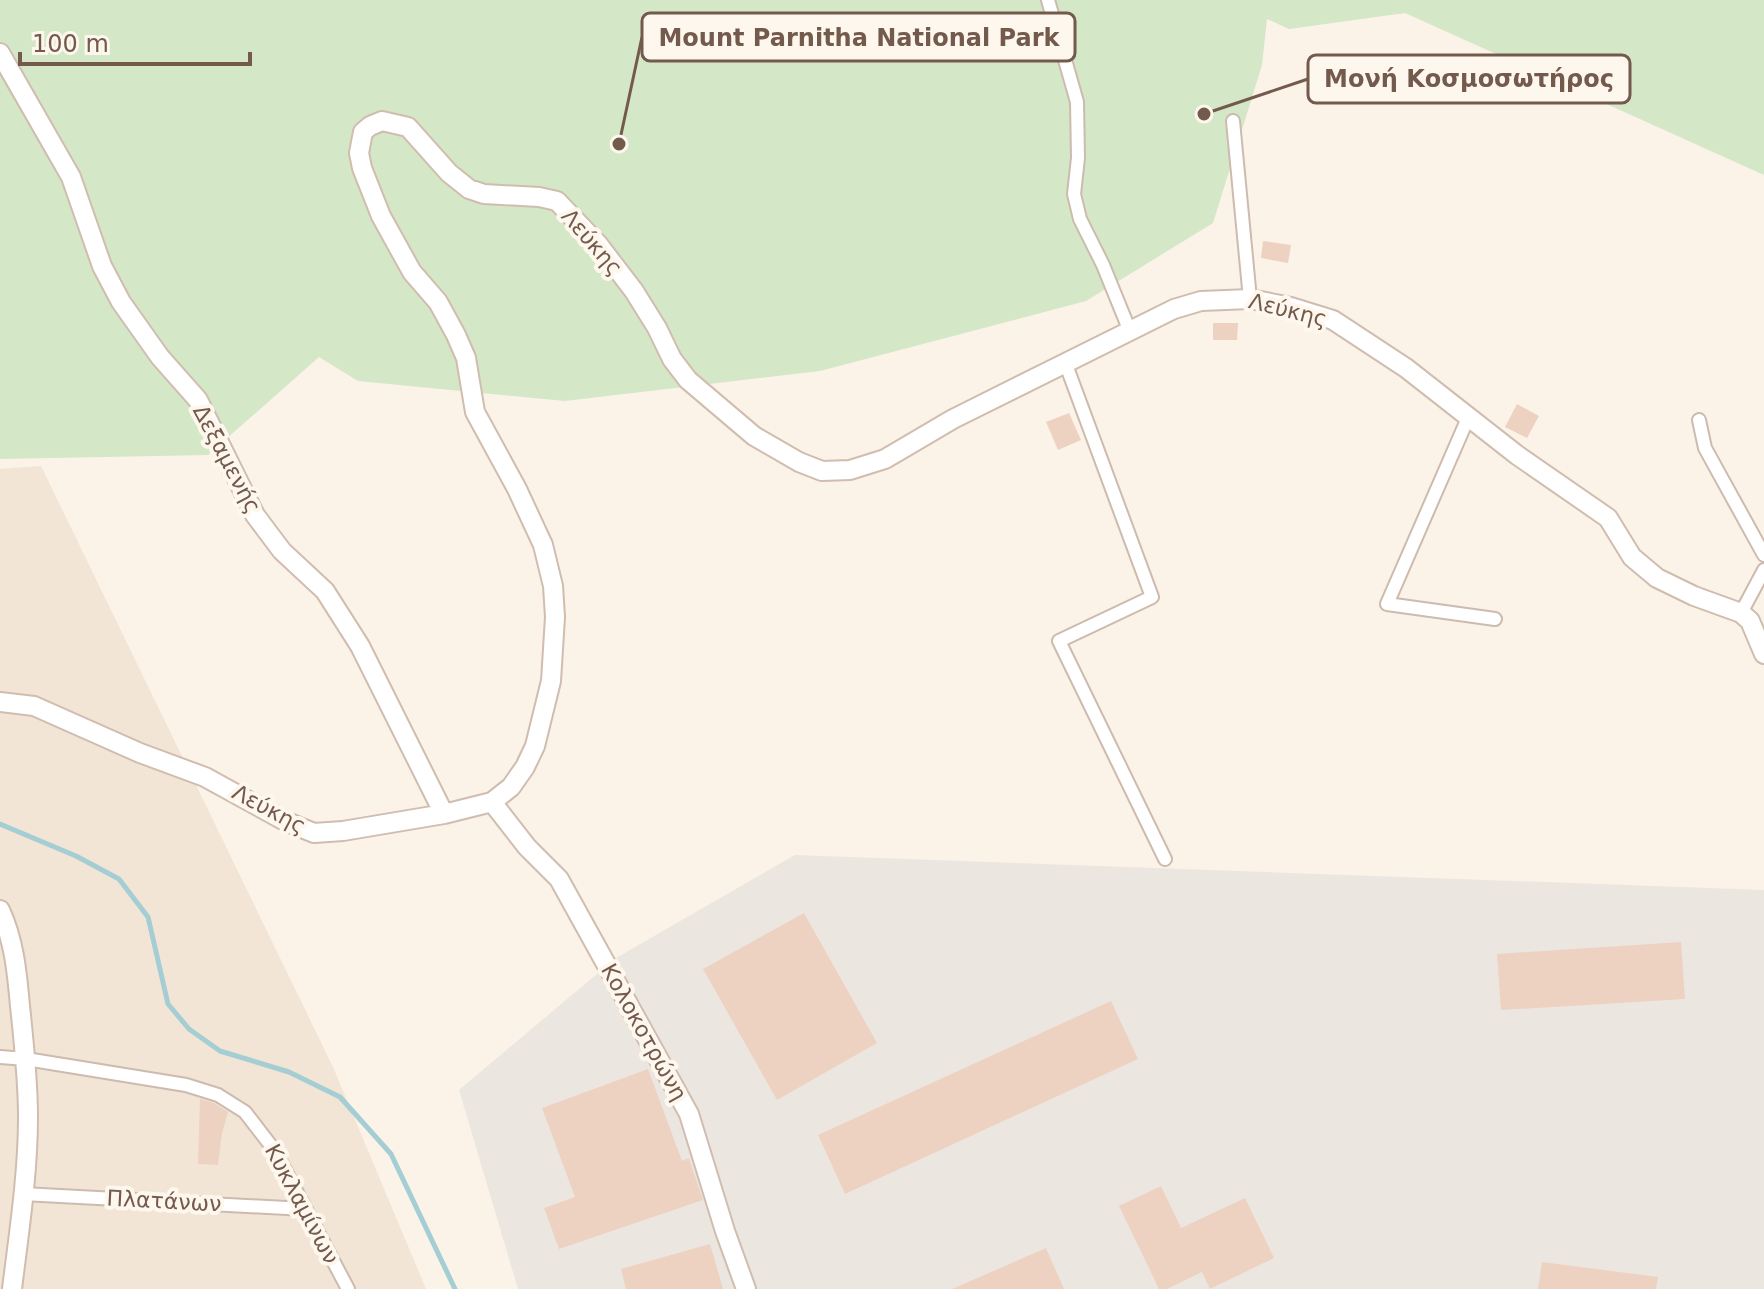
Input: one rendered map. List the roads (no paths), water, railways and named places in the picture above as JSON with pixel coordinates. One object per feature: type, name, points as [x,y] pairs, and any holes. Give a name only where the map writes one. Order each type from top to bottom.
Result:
[{"type":"street","points":[[1048,0],[1077,102],[1078,158],[1074,194],[1080,219],[1129,329]]},
{"type":"street","name":"Δεξαμενής","points":[[0,53],[71,177],[102,266],[121,302],[160,357],[198,400],[255,515],[282,551],[325,591],[360,646],[444,814]]},
{"type":"street","name":"Λεύκης","points":[[0,702],[34,706],[140,753],[205,777],[247,797],[287,822],[314,833],[444,814],[492,802],[511,787],[525,767],[539,733],[551,681],[555,617],[553,586],[543,545],[475,412],[466,358],[456,335],[438,302],[404,258],[381,216],[362,168],[360,140],[370,126],[382,121],[408,127],[449,173],[469,189],[484,194],[557,201],[598,244],[634,291],[672,359],[688,380],[754,436],[799,462],[822,471],[850,470],[877,463],[953,419],[1174,309],[1201,301],[1250,299],[1333,320],[1406,368],[1546,477],[1608,518],[1632,557],[1657,578],[1741,613]]},
{"type":"street","points":[[1233,121],[1250,299]]},
{"type":"street","points":[[1065,362],[1152,597],[1059,641],[1165,859]]},
{"type":"street","points":[[1468,418],[1387,604],[1495,619]]},
{"type":"street","points":[[1699,420],[1705,448],[1764,555]]},
{"type":"street","points":[[1764,570],[1741,613],[1750,621],[1764,654]]},
{"type":"street","name":"Κολοκοτρώνη","points":[[492,802],[527,847],[559,879],[689,1114],[746,1289]]},
{"type":"street","points":[[0,910],[8,927],[15,958],[26,1059],[28,1117],[12,1289]]},
{"type":"street","name":"Κυκλαμίνων","points":[[0,1057],[186,1085],[218,1095],[245,1112],[263,1132],[348,1289]]},
{"type":"street","name":"Πλατάνων","points":[[23,1194],[305,1209]]},
{"type":"waterway","points":[[0,824],[76,856],[119,879],[148,917],[168,1004],[189,1029],[220,1051],[289,1072],[340,1097],[391,1154],[455,1289]]},
{"type":"place","name":"Μονή Κοσμοσωτήρος","points":[[1204,114]]},
{"type":"place","name":"Mount Parnitha National Park","points":[[619,144]]}]
